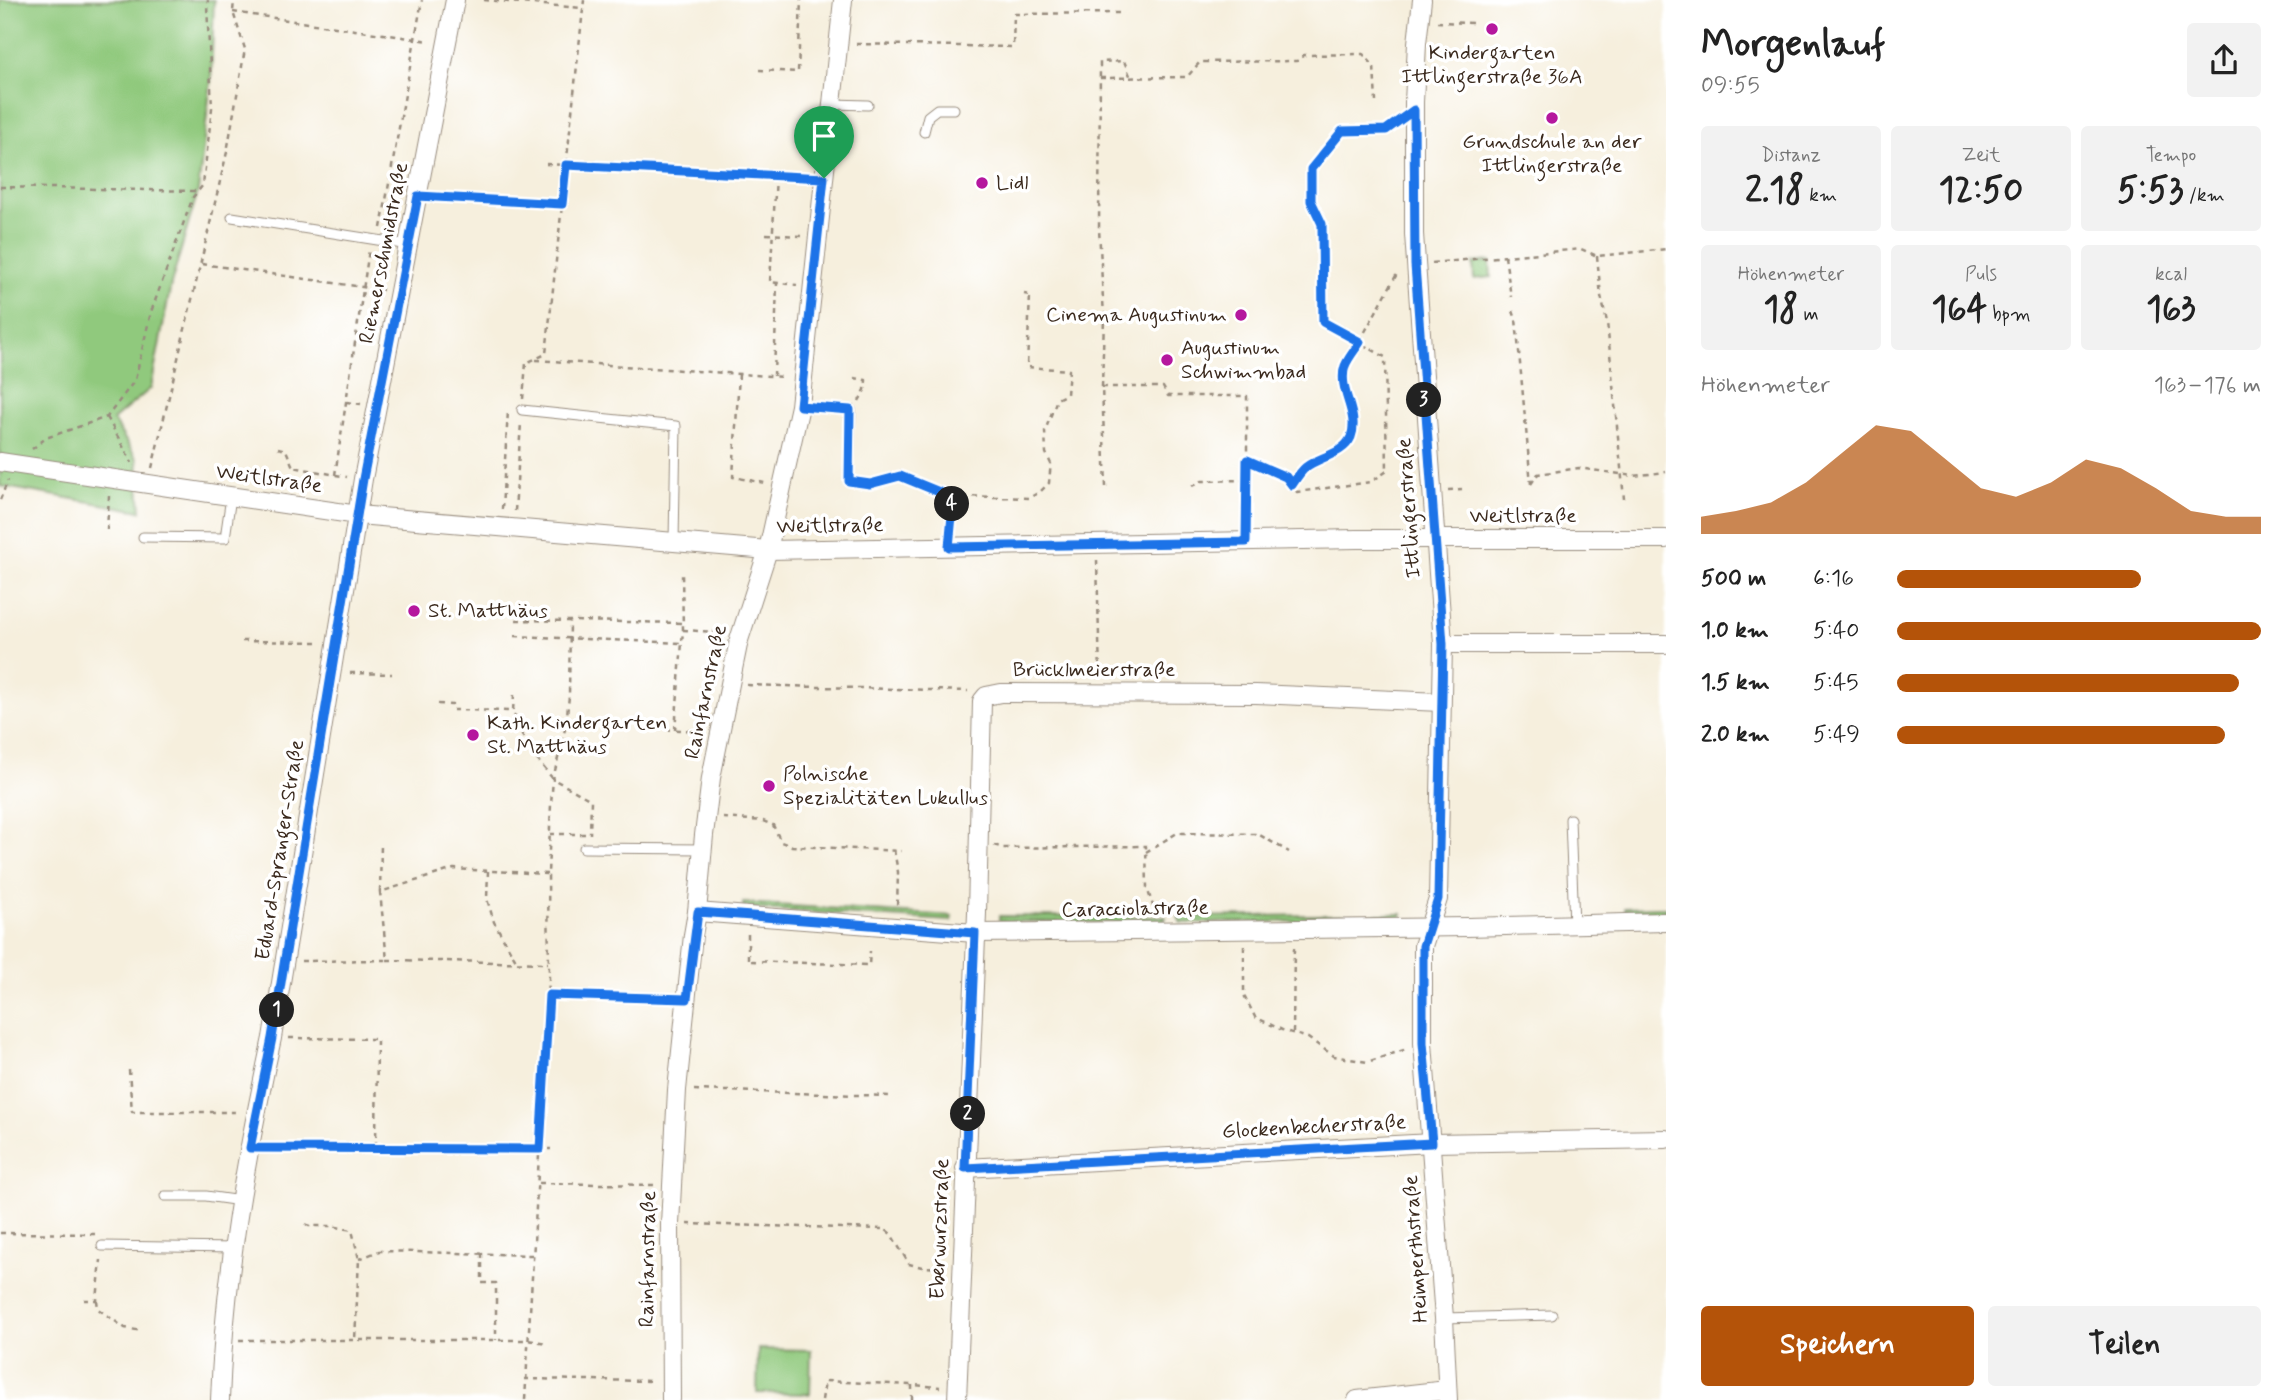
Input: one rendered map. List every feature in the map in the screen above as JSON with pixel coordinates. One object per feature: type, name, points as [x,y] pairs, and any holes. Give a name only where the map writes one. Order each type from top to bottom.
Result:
[{"type":"street","name":"Riemerschmidstraße","points":[[358,515],[455,0]]},
{"type":"street","name":"Rainfarnstraße","points":[[671,1400],[670,1224],[677,1090],[698,912],[702,849],[720,732],[739,640],[768,550],[800,406],[843,0]]},
{"type":"street","name":"Ittlingerstraße","points":[[1422,0],[1414,110],[1409,265],[1443,644],[1438,899],[1429,927]]},
{"type":"street","name":"Weitlstraße","points":[[7,463],[358,515],[768,550],[1434,538],[1666,539]]},
{"type":"street","name":"Eduard-Spranger-Straße","points":[[220,1400],[222,1340],[241,1201],[272,1038],[358,515]]},
{"type":"street","points":[[1443,644],[1666,644]]},
{"type":"street","name":"Brücklmeierstraße","points":[[975,933],[981,707],[986,696],[1001,693],[1256,694],[1441,702]]},
{"type":"street","name":"Caracciolastraße","points":[[698,912],[975,933],[1666,922]]},
{"type":"street","name":"Heimperthstraße","points":[[1429,927],[1423,946],[1423,1043],[1444,1318],[1447,1395]]},
{"type":"street","name":"Eberwurzstraße","points":[[957,1394],[975,933]]},
{"type":"street","name":"Glockenbecherstraße","points":[[965,1168],[1432,1143],[1666,1139]]},
{"type":"street","points":[[1357,1400],[1447,1395]]},
{"type":"lane","points":[[832,104],[869,106]]},
{"type":"lane","points":[[924,132],[928,116],[937,109],[954,108]]},
{"type":"lane","points":[[232,217],[409,244]]},
{"type":"lane","points":[[800,406],[848,409],[852,413],[849,481],[870,484],[900,476],[949,496],[953,505],[949,547]]},
{"type":"lane","points":[[522,410],[676,426],[674,542]]},
{"type":"lane","points":[[143,537],[225,538],[231,497]]},
{"type":"lane","points":[[1570,819],[1574,925]]},
{"type":"lane","points":[[584,848],[702,849]]},
{"type":"lane","points":[[165,1196],[206,1196],[241,1201]]},
{"type":"lane","points":[[102,1246],[234,1248]]},
{"type":"lane","points":[[1444,1318],[1552,1315]]},
{"type":"path","points":[[7,463],[46,438],[107,417],[135,380],[152,312],[193,197],[203,185],[212,108],[208,0]]},
{"type":"path","points":[[140,484],[201,264],[228,152],[245,49],[233,12],[234,0]]},
{"type":"path","points":[[484,0],[540,2],[583,8]]},
{"type":"path","points":[[515,510],[526,363],[547,354],[584,0]]},
{"type":"path","points":[[759,70],[798,72],[801,0]]},
{"type":"path","points":[[233,12],[447,43]]},
{"type":"path","points":[[839,43],[1013,47],[1014,14],[1119,13]]},
{"type":"path","points":[[1419,22],[1475,23]]},
{"type":"path","points":[[1100,78],[1186,77],[1200,62],[1297,61],[1304,55],[1363,54],[1374,66],[1376,102]]},
{"type":"path","points":[[1106,486],[1102,387],[1104,317],[1099,229],[1100,62],[1124,61],[1131,78]]},
{"type":"path","points":[[1247,460],[1286,477],[1297,492],[1371,482],[1387,471],[1385,357],[1323,322],[1322,224],[1311,201],[1311,169],[1342,131],[1386,130],[1414,110]]},
{"type":"path","points":[[546,164],[824,178]]},
{"type":"path","points":[[770,282],[776,176]]},
{"type":"path","points":[[0,187],[198,191]]},
{"type":"path","points":[[418,196],[562,204]]},
{"type":"path","points":[[766,234],[818,237]]},
{"type":"path","points":[[1292,485],[1304,468],[1338,452],[1350,439],[1354,419],[1345,385],[1345,368],[1386,291],[1409,265],[1581,249],[1597,256],[1666,249]]},
{"type":"path","points":[[1505,256],[1511,297]]},
{"type":"path","points":[[1597,256],[1607,322],[1623,499]]},
{"type":"path","points":[[201,264],[400,293]]},
{"type":"path","points":[[763,282],[813,286]]},
{"type":"path","points":[[774,376],[777,283]]},
{"type":"path","points":[[949,496],[1030,498],[1049,483],[1051,464],[1046,453],[1045,431],[1057,398],[1067,394],[1069,370],[1027,367],[1030,295],[1024,294]]},
{"type":"path","points":[[1513,311],[1516,319],[1531,484],[1538,474],[1579,468],[1633,475],[1666,472]]},
{"type":"path","points":[[533,360],[803,379]]},
{"type":"path","points":[[738,374],[733,477],[782,486]]},
{"type":"path","points":[[852,413],[865,390],[866,380],[854,378]]},
{"type":"path","points":[[1102,387],[1163,387],[1168,396],[1247,396],[1246,542]]},
{"type":"path","points":[[502,509],[509,407]]},
{"type":"path","points":[[107,417],[140,484]]},
{"type":"path","points":[[278,448],[286,450],[293,467],[347,477]]},
{"type":"path","points":[[107,530],[111,479]]},
{"type":"path","points":[[1192,486],[1202,481],[1248,480]]},
{"type":"path","points":[[1445,491],[1462,489]]},
{"type":"path","points":[[1096,545],[1100,693]]},
{"type":"path","points":[[675,730],[682,643],[682,573]]},
{"type":"path","points":[[516,620],[682,623]]},
{"type":"path","points":[[525,1400],[524,1379],[549,995],[548,874],[553,779],[569,696],[570,621]]},
{"type":"path","points":[[682,629],[716,632]]},
{"type":"path","points":[[515,636],[682,643]]},
{"type":"path","points":[[242,641],[337,642]]},
{"type":"path","points":[[332,673],[392,674]]},
{"type":"path","points":[[730,684],[972,692],[986,696]]},
{"type":"path","points":[[514,695],[513,711],[527,747],[553,779],[591,800],[590,834]]},
{"type":"path","points":[[438,704],[452,705],[452,710],[513,711]]},
{"type":"path","points":[[656,729],[720,732]]},
{"type":"path","points":[[706,817],[764,821],[773,825],[781,842],[792,846],[901,851]]},
{"type":"path","points":[[1146,852],[1177,834],[1258,834],[1289,852]]},
{"type":"path","points":[[978,841],[986,841],[1003,848],[1146,846],[1147,888],[1155,912]]},
{"type":"path","points":[[381,844],[380,892],[387,960]]},
{"type":"path","points":[[894,850],[898,872],[897,908]]},
{"type":"path","points":[[380,892],[454,869],[548,874]]},
{"type":"path","points":[[488,870],[487,899],[494,922],[517,962]]},
{"type":"path","points":[[748,931],[748,961],[869,965],[870,951]]},
{"type":"path","points":[[1293,1033],[1294,942]]},
{"type":"path","points":[[1244,944],[1244,995],[1255,1017],[1308,1038],[1334,1056],[1367,1062],[1423,1043]]},
{"type":"path","points":[[285,961],[549,963]]},
{"type":"path","points":[[549,995],[687,999]]},
{"type":"path","points":[[272,1038],[377,1038],[376,1148]]},
{"type":"path","points":[[129,1070],[132,1112],[236,1112]]},
{"type":"path","points":[[677,1090],[890,1096]]},
{"type":"path","points":[[250,1148],[551,1149]]},
{"type":"path","points":[[538,1183],[672,1185]]},
{"type":"path","points":[[306,1224],[352,1230],[359,1259],[355,1340]]},
{"type":"path","points":[[670,1224],[885,1229],[891,1234],[909,1264],[950,1268]]},
{"type":"path","points":[[102,1246],[98,1309],[125,1328],[142,1331]]},
{"type":"path","points":[[359,1259],[379,1251],[533,1255]]},
{"type":"path","points":[[482,1254],[482,1283],[496,1283],[496,1340]]},
{"type":"path","points":[[84,1300],[97,1300]]},
{"type":"path","points":[[222,1340],[527,1340],[547,1343]]},
{"type":"path","points":[[524,1379],[671,1381]]},
{"type":"path","points":[[822,1400],[825,1381],[912,1385],[957,1394]]},
{"type":"path","points":[[912,1385],[912,1400]]},
{"type":"green space","points":[[0,0],[214,0],[211,81],[198,191],[171,284],[151,388],[113,420],[137,459],[141,511],[0,486]]},
{"type":"green space","points":[[1490,261],[1491,277],[1474,279],[1473,263]]},
{"type":"green space","points":[[743,903],[952,916],[951,921],[743,908]]},
{"type":"green space","points":[[1666,907],[1666,914],[1625,915],[1625,908]]},
{"type":"green space","points":[[1402,914],[1402,920],[1181,923],[1178,917]]},
{"type":"green space","points":[[999,916],[1166,917],[1163,923],[999,921]]},
{"type":"green space","points":[[758,1349],[811,1350],[810,1394],[757,1393]]},
{"type":"place","name":"Kindergarten Ittlingerstraße 36A","points":[[1492,29]]},
{"type":"place","name":"Grundschule an der Ittlingerstraße","points":[[1552,118]]},
{"type":"place","name":"Lidl","points":[[982,183]]},
{"type":"place","name":"Cinema Augustinum","points":[[1241,315]]},
{"type":"place","name":"Augustinum Schwimmbad","points":[[1167,360]]},
{"type":"place","name":"St. Matthäus","points":[[414,611]]},
{"type":"place","name":"Kath. Kindergarten St. Matthäus","points":[[473,735]]},
{"type":"place","name":"Polnische Spezialitäten Lukullus","points":[[769,786]]},
{"type":"route","points":[[1414,110],[1415,265],[1443,644],[1438,899],[1423,946],[1423,1043],[1432,1143],[965,1168],[975,933],[698,912],[687,999],[549,995],[540,1149],[250,1148],[272,1038],[363,479],[418,196],[562,204],[566,165],[824,178],[800,406],[850,410],[852,413],[849,481],[870,484],[900,476],[949,496],[953,505],[949,547],[1246,542],[1247,460],[1286,477],[1292,485],[1304,468],[1338,452],[1350,439],[1354,419],[1345,385],[1345,368],[1360,342],[1323,322],[1322,224],[1311,201],[1311,169],[1342,131],[1386,130],[1414,110]]}]
